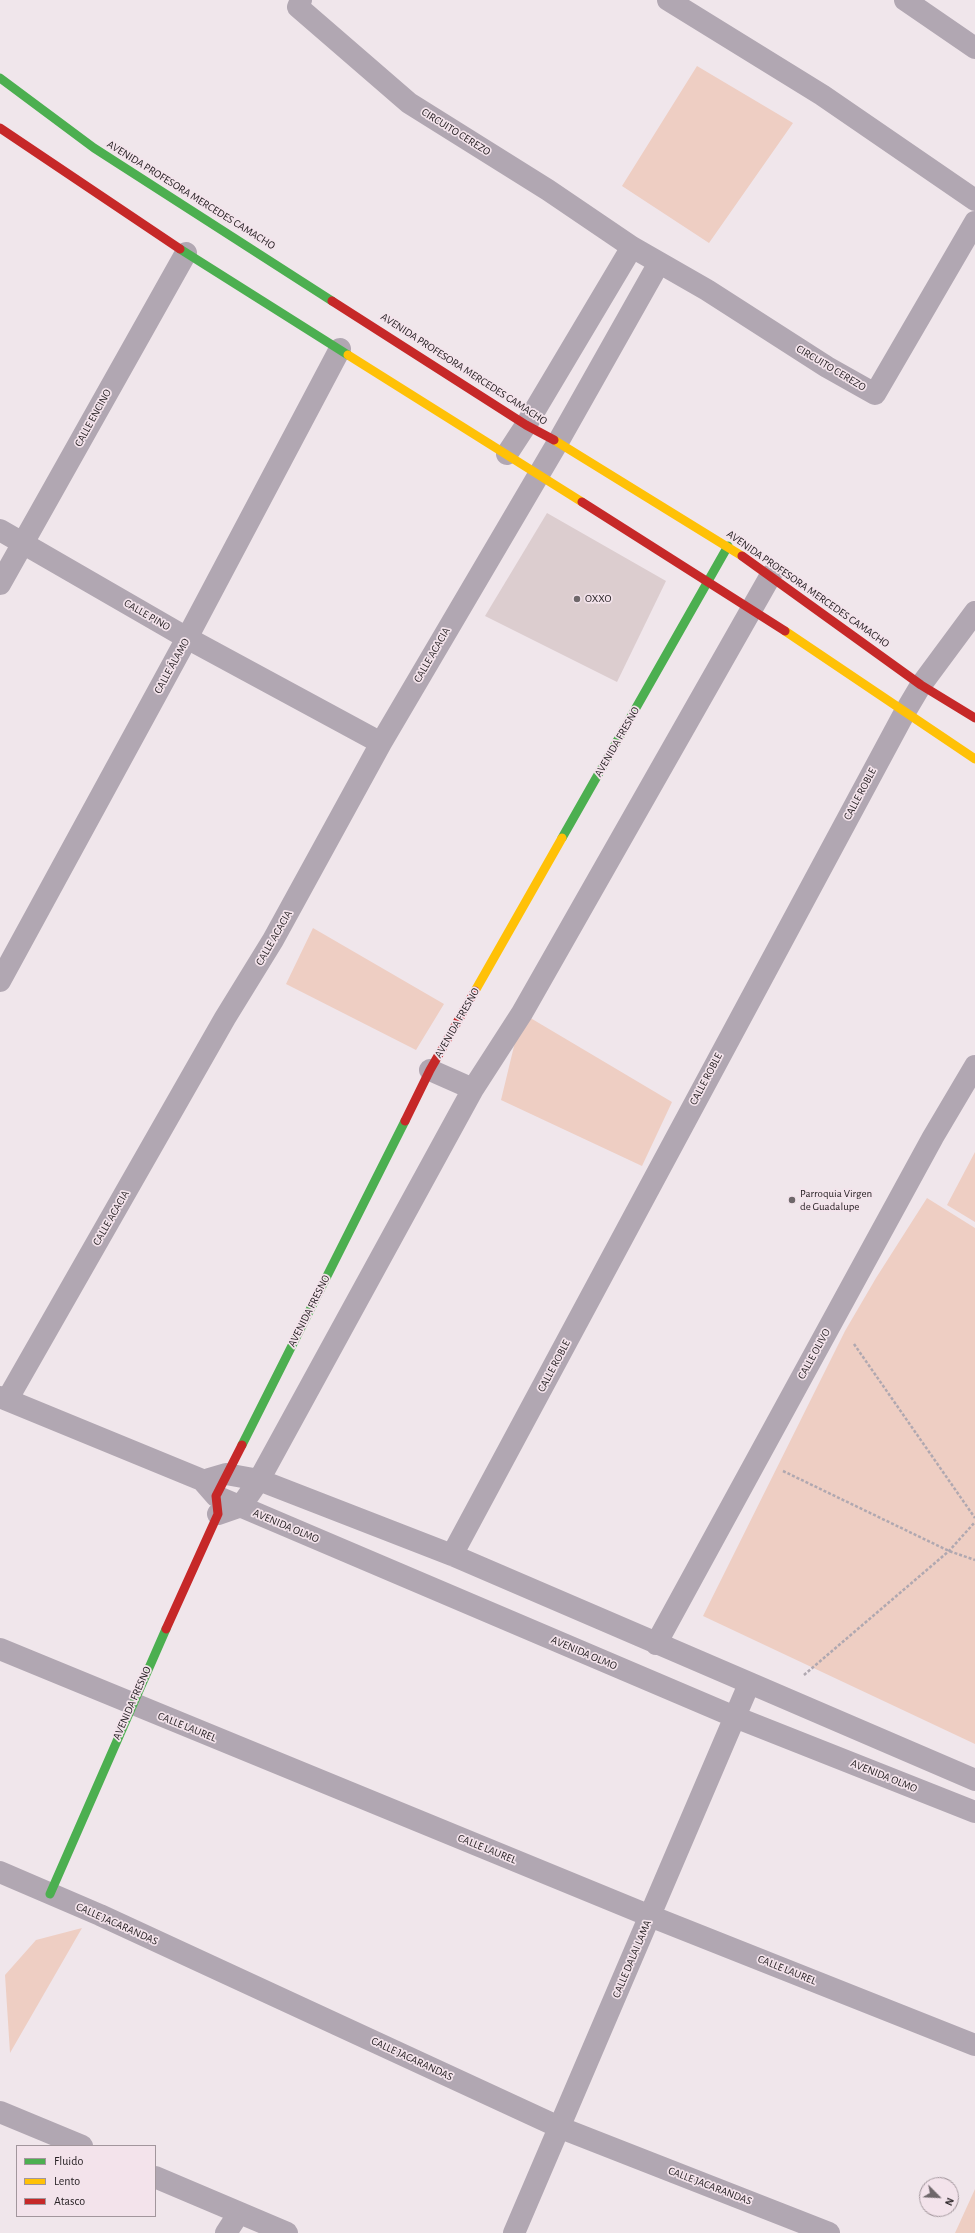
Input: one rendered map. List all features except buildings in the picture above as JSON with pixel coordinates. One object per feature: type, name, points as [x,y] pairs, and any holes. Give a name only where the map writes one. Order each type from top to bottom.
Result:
[{"type":"street","name":"CIRCUITO CEREZO","points":[[301,0],[298,7],[409,103],[548,190],[632,247],[707,290],[827,367],[874,394],[975,222]]},
{"type":"street","points":[[668,0],[822,95],[975,200]]},
{"type":"street","points":[[904,0],[975,48]]},
{"type":"street","name":"AVENIDA PROFESORA MERCEDES CAMACHO","points":[[0,78],[94,148],[526,426],[558,442],[728,546],[921,685],[975,718]]},
{"type":"street","points":[[0,128],[186,253],[752,609],[975,759]]},
{"type":"street","points":[[507,454],[526,426],[632,247]]},
{"type":"street","name":"CALLE ENCINO","points":[[0,584],[186,253]]},
{"type":"street","points":[[538,474],[558,442],[658,263]]},
{"type":"street","name":"CALLE ÁLAMO","points":[[0,981],[187,638],[340,349]]},
{"type":"street","name":"CALLE ACACIA","points":[[4,1398],[273,940],[381,743],[538,474]]},
{"type":"street","name":"CALLE PINO","points":[[0,530],[187,638],[381,743]]},
{"type":"street","name":"AVENIDA FRESNO","points":[[50,1894],[217,1505],[226,1474],[430,1070],[728,546]]},
{"type":"street","points":[[241,1506],[259,1480],[473,1089],[522,1013],[770,575]]},
{"type":"street","name":"CALLE ROBLE","points":[[452,1556],[905,712],[921,685],[975,612]]},
{"type":"street","name":"CALLE OLIVO","points":[[656,1644],[933,1137],[975,1066]]},
{"type":"street","points":[[430,1070],[473,1089]]},
{"type":"street","name":"AVENIDA OLMO","points":[[4,1398],[202,1480],[217,1505],[241,1506],[735,1717],[975,1812]]},
{"type":"street","points":[[202,1480],[226,1474],[259,1480],[452,1556],[778,1697],[975,1780]]},
{"type":"street","name":"CALLE LAUREL","points":[[0,1649],[650,1916],[975,2045]]},
{"type":"street","name":"CALLE DALAI LAMA","points":[[514,2233],[561,2128],[749,1684]]},
{"type":"street","name":"CALLE JACARANDAS","points":[[0,1872],[561,2128],[829,2233]]},
{"type":"street","points":[[0,2112],[80,2145]]},
{"type":"street","points":[[156,2177],[287,2233]]},
{"type":"street","points":[[226,2233],[239,2212]]},
{"type":"path","points":[[850,1338],[975,1518]]},
{"type":"path","points":[[778,1468],[949,1551],[975,1560]]},
{"type":"path","points":[[778,1697],[949,1551],[975,1522]]},
{"type":"shaded area","points":[[697,66],[793,123],[709,243],[622,186]]},
{"type":"shaded area","points":[[313,928],[444,1004],[416,1050],[286,984]]},
{"type":"shaded area","points":[[522,1013],[672,1102],[642,1166],[501,1100]]},
{"type":"shaded area","points":[[975,1152],[975,1222],[947,1205]]},
{"type":"shaded area","points":[[927,1198],[975,1228],[975,1744],[703,1616],[845,1331],[876,1278]]},
{"type":"shaded area","points":[[82,1928],[10,2053],[5,1975],[36,1940]]},
{"type":"shaded area","points":[[975,2189],[975,2233],[955,2233]]},
{"type":"traffic: fast","points":[[0,78],[94,148],[332,301]]},
{"type":"traffic: fast","points":[[180,249],[348,355]]},
{"type":"traffic: fast","points":[[562,838],[728,546]]},
{"type":"traffic: fast","points":[[242,1445],[405,1121]]},
{"type":"traffic: fast","points":[[50,1894],[166,1629]]},
{"type":"traffic: slow","points":[[348,355],[582,502]]},
{"type":"traffic: slow","points":[[554,440],[742,556]]},
{"type":"traffic: slow","points":[[785,631],[975,759]]},
{"type":"traffic: slow","points":[[475,991],[562,838]]},
{"type":"traffic: jam","points":[[0,128],[180,249]]},
{"type":"traffic: jam","points":[[332,301],[526,425],[554,440]]},
{"type":"traffic: jam","points":[[582,502],[785,631]]},
{"type":"traffic: jam","points":[[742,556],[921,685],[975,718]]},
{"type":"traffic: jam","points":[[405,1121],[430,1070],[475,991]]},
{"type":"traffic: jam","points":[[166,1629],[218,1514],[216,1496],[242,1445]]},
{"type":"place","name":"OXXO","points":[[577,599]]},
{"type":"place","name":"Parroquia Virgen de Guadalupe","points":[[792,1200]]}]
